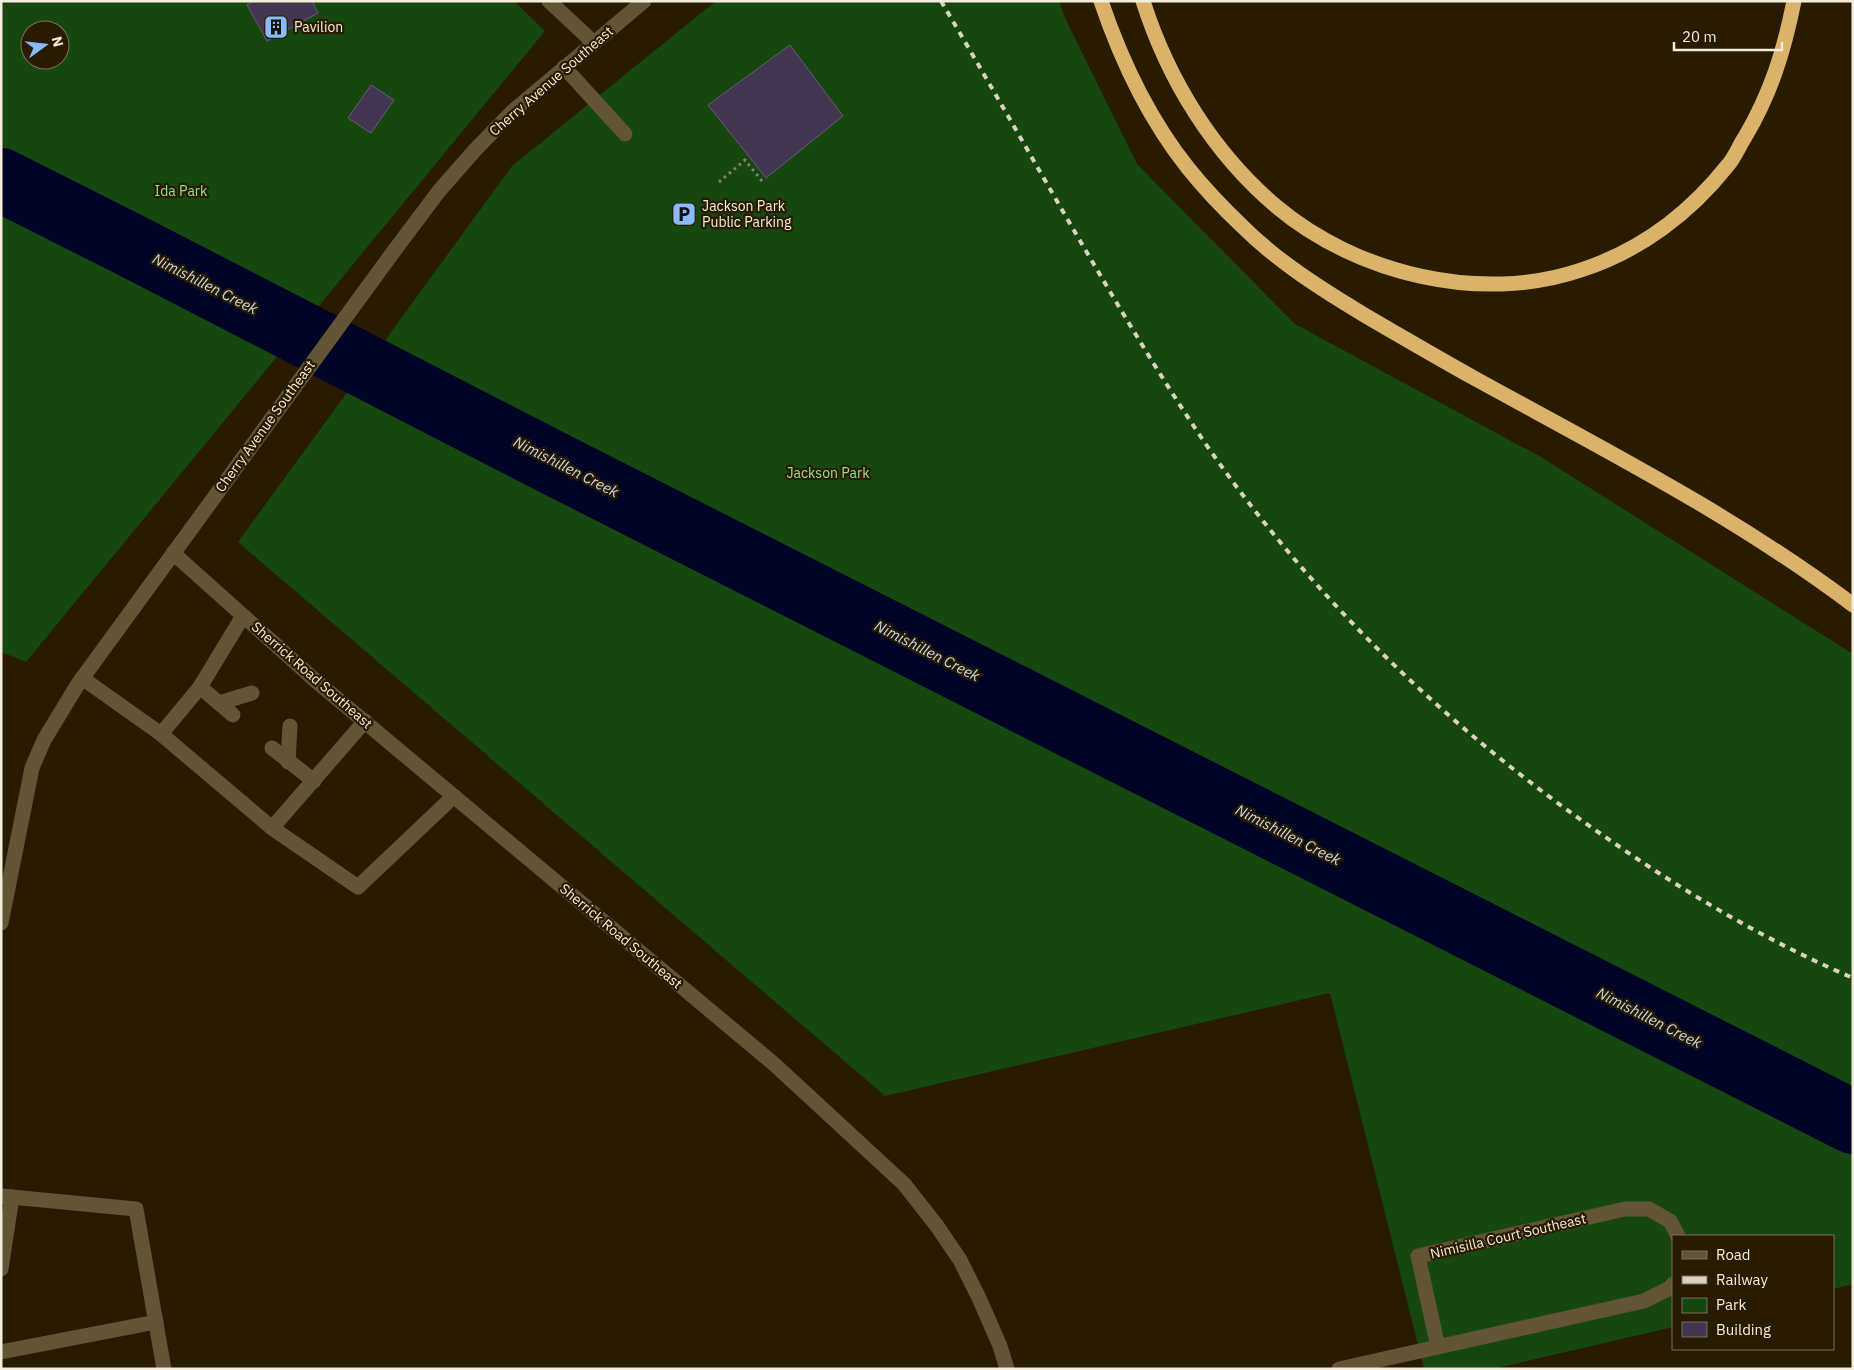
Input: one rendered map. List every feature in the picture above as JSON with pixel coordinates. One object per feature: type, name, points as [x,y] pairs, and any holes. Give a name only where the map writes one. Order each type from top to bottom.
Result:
[{"type":"highway","points":[[1101,1],[1121,53],[1144,102],[1188,169],[1243,228],[1284,262],[1328,293],[1420,348],[1656,478],[1749,533],[1853,605]]},
{"type":"highway","points":[[1143,1],[1167,60],[1192,107],[1222,151],[1239,171],[1278,208],[1322,238],[1370,262],[1421,277],[1474,284],[1528,282],[1580,271],[1605,262],[1652,236],[1694,203],[1729,164],[1756,118],[1778,69],[1786,43],[1794,1]]},
{"type":"highway","points":[[1152,1],[1154,30]]},
{"type":"street","points":[[550,1],[593,42]]},
{"type":"street","name":"Cherry Avenue Southeast","points":[[1,923],[32,768],[44,740],[82,678],[228,476],[439,191],[474,150],[512,112],[644,1]]},
{"type":"street","points":[[564,67],[625,134]]},
{"type":"street","name":"Sherrick Road Southeast","points":[[173,553],[316,681],[774,1064],[904,1184],[937,1226],[960,1260],[980,1298],[1000,1346],[1006,1369]]},
{"type":"street","points":[[161,734],[200,687],[243,616]]},
{"type":"street","points":[[82,678],[161,734],[272,828],[358,888],[454,796]]},
{"type":"street","points":[[200,687],[233,714]]},
{"type":"street","points":[[219,703],[252,693]]},
{"type":"street","points":[[272,828],[365,721]]},
{"type":"street","points":[[288,762],[290,726]]},
{"type":"street","points":[[272,748],[314,781]]},
{"type":"street","points":[[1,1269],[7,1196],[136,1209],[164,1369]]},
{"type":"street","name":"Nimisilla Court Southeast","points":[[1438,1347],[1418,1256],[1625,1209],[1649,1209],[1670,1221],[1677,1235]]},
{"type":"street","points":[[1339,1369],[1644,1301],[1672,1285]]},
{"type":"street","points":[[1,1352],[156,1322]]},
{"type":"path","points":[[719,182],[745,160],[762,181]]},
{"type":"green space","name":"Ida Park","points":[[1,1],[514,1],[545,31],[26,662],[1,652]]},
{"type":"green space","name":"Jackson Park","points":[[716,1],[1059,1],[1065,18],[1137,164],[1295,324],[1541,457],[1853,654],[1853,1284],[1834,1289],[1834,1235],[1672,1235],[1672,1327],[1493,1369],[1424,1369],[1330,993],[885,1096],[238,542],[512,166]]},
{"type":"building","name":"Pavilion","points":[[254,1],[312,1],[318,13],[267,41],[247,5]]},
{"type":"building","points":[[790,45],[843,116],[766,178],[708,105]]},
{"type":"building","points":[[371,85],[394,100],[371,133],[348,118]]},
{"type":"waterway","name":"Nimishillen Creek","points":[[1,180],[565,469],[1853,1122]]},
{"type":"railway","points":[[941,1],[1099,273],[1186,415],[1248,502],[1293,558],[1341,611],[1391,662],[1443,710],[1498,757],[1555,801],[1642,862],[1700,899],[1760,933],[1853,978]]},
{"type":"place","name":"Pavilion","points":[[276,27]]},
{"type":"place","name":"Jackson Park Public Parking","points":[[684,214]]}]
